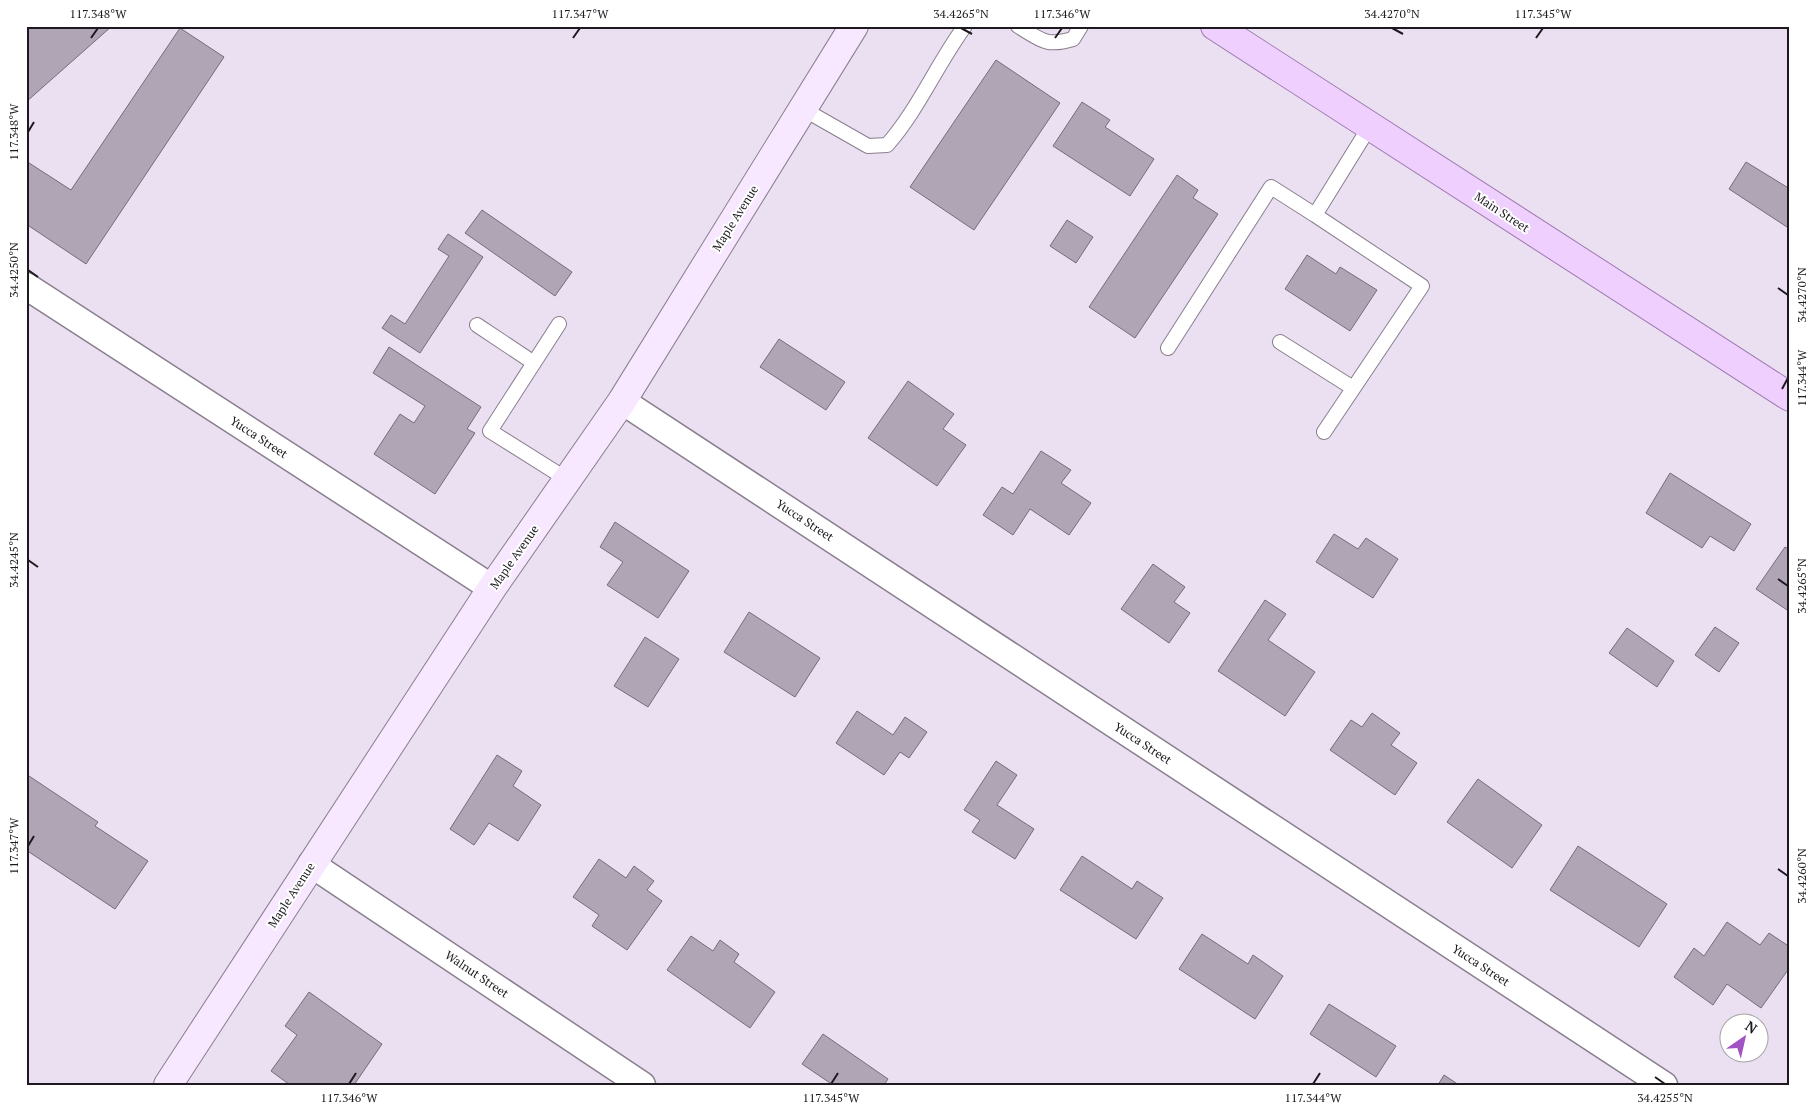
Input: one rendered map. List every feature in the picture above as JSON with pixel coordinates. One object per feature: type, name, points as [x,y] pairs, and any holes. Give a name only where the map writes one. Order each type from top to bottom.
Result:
[{"type":"main road","name":"Main Street","points":[[1214,26],[1790,397]]},
{"type":"street","name":"Maple Avenue","points":[[168,1085],[492,588],[622,401],[854,26]]},
{"type":"street","name":"Yucca Street","points":[[26,286],[492,588]]},
{"type":"street","name":"Yucca Street","points":[[622,401],[1664,1085]]},
{"type":"street","name":"Walnut Street","points":[[311,864],[642,1085]]},
{"type":"lane","points":[[803,109],[868,146],[887,145],[899,131],[965,26]]},
{"type":"lane","points":[[1018,26],[1040,40],[1056,44],[1073,39],[1081,26]]},
{"type":"lane","points":[[1315,215],[1370,126]]},
{"type":"lane","points":[[1168,348],[1271,187],[1422,286],[1324,432]]},
{"type":"lane","points":[[559,324],[490,431],[568,480]]},
{"type":"lane","points":[[477,325],[534,363]]},
{"type":"lane","points":[[1280,342],[1353,388]]},
{"type":"building","points":[[31,26],[112,26],[26,102],[26,30]]},
{"type":"building","points":[[180,28],[224,57],[86,264],[26,224],[26,161],[71,190]]},
{"type":"building","points":[[996,60],[1060,103],[974,230],[910,187]]},
{"type":"building","points":[[1082,102],[1110,120],[1105,127],[1154,159],[1130,196],[1053,146]]},
{"type":"building","points":[[1746,162],[1790,189],[1790,229],[1729,189]]},
{"type":"building","points":[[1177,175],[1198,190],[1193,198],[1218,214],[1135,338],[1089,307]]},
{"type":"building","points":[[482,210],[572,272],[555,296],[465,233]]},
{"type":"building","points":[[1067,220],[1093,237],[1076,263],[1050,246]]},
{"type":"building","points":[[448,234],[483,257],[420,353],[382,328],[391,315],[405,324],[449,256],[438,249]]},
{"type":"building","points":[[1307,255],[1336,274],[1340,267],[1377,290],[1350,331],[1285,289]]},
{"type":"building","points":[[779,339],[845,382],[826,410],[760,367]]},
{"type":"building","points":[[389,347],[481,407],[467,429],[475,433],[435,494],[374,454],[400,414],[414,423],[425,406],[373,373]]},
{"type":"building","points":[[908,381],[954,414],[943,429],[966,445],[937,486],[868,438]]},
{"type":"building","points":[[1041,451],[1071,470],[1061,483],[1091,503],[1069,535],[1030,509],[1013,535],[983,515],[1002,487],[1013,494]]},
{"type":"building","points":[[1670,473],[1751,524],[1734,551],[1710,536],[1702,548],[1646,513]]},
{"type":"building","points":[[615,522],[689,571],[658,618],[607,585],[623,562],[600,547]]},
{"type":"building","points":[[1334,534],[1358,549],[1366,538],[1398,559],[1373,598],[1316,562]]},
{"type":"building","points":[[1785,547],[1790,550],[1790,612],[1756,589]]},
{"type":"building","points":[[1153,564],[1185,587],[1174,602],[1190,613],[1169,643],[1121,609]]},
{"type":"building","points":[[1265,600],[1286,614],[1268,640],[1315,672],[1285,716],[1218,671]]},
{"type":"building","points":[[749,612],[820,658],[795,697],[724,652]]},
{"type":"building","points":[[1715,627],[1739,643],[1719,672],[1695,655]]},
{"type":"building","points":[[1627,628],[1674,661],[1657,687],[1609,653]]},
{"type":"building","points":[[645,637],[679,659],[648,707],[614,686]]},
{"type":"building","points":[[857,711],[893,735],[905,717],[927,732],[909,758],[900,752],[884,775],[836,743]]},
{"type":"building","points":[[1372,713],[1400,733],[1391,745],[1417,763],[1395,795],[1330,750],[1351,720],[1362,727]]},
{"type":"building","points":[[497,755],[522,771],[513,786],[541,805],[518,841],[489,823],[474,845],[450,829]]},
{"type":"building","points":[[996,761],[1017,775],[997,805],[1034,829],[1015,859],[972,832],[980,820],[964,810]]},
{"type":"building","points":[[26,774],[98,822],[95,826],[148,861],[115,909],[26,850]]},
{"type":"building","points":[[1478,779],[1542,825],[1512,868],[1447,822]]},
{"type":"building","points":[[1578,846],[1667,904],[1639,947],[1550,890]]},
{"type":"building","points":[[1082,856],[1132,889],[1137,881],[1163,898],[1136,939],[1060,890]]},
{"type":"building","points":[[599,859],[626,878],[634,866],[654,881],[647,890],[662,901],[627,950],[592,926],[599,915],[573,897]]},
{"type":"building","points":[[1727,922],[1760,945],[1769,933],[1790,947],[1790,967],[1761,1008],[1727,984],[1713,1005],[1674,977],[1694,948],[1704,956]]},
{"type":"building","points":[[1202,934],[1248,964],[1253,955],[1283,976],[1255,1019],[1179,969]]},
{"type":"building","points":[[691,936],[713,951],[720,940],[739,954],[734,962],[775,992],[750,1028],[667,970]]},
{"type":"building","points":[[309,992],[382,1044],[354,1085],[290,1085],[271,1071],[297,1035],[285,1026]]},
{"type":"building","points":[[1329,1004],[1396,1046],[1376,1077],[1310,1034]]},
{"type":"building","points":[[823,1034],[888,1079],[884,1085],[833,1085],[802,1064]]},
{"type":"building","points":[[1444,1075],[1459,1085],[1438,1085]]}]
